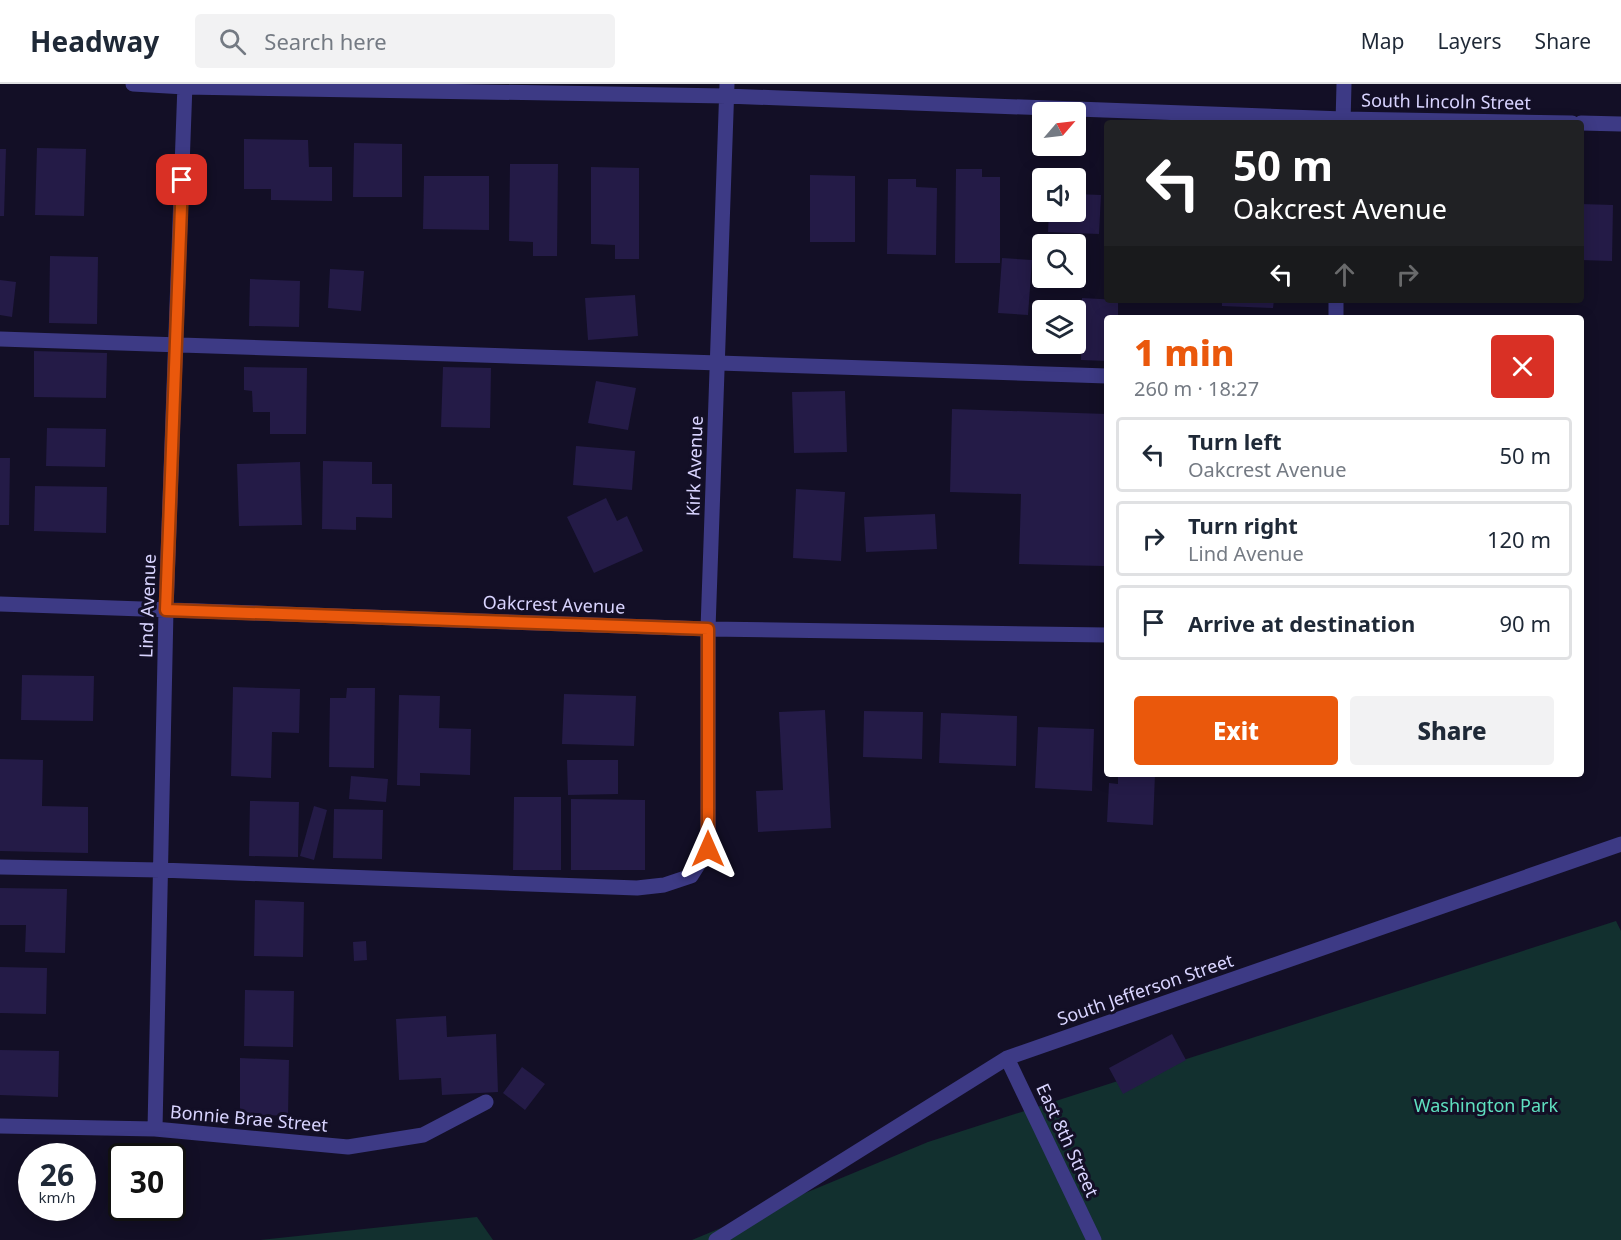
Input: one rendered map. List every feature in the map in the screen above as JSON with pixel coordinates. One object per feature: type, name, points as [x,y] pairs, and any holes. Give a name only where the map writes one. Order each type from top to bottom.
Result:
[{"type":"street","name":"South Lincoln Street","points":[[133,84],[727,90],[1323,120]]},
{"type":"street","points":[[1343,120],[1344,84]]},
{"type":"street","name":"Lind Avenue","points":[[155,1129],[166,610],[185,85]]},
{"type":"street","name":"Kirk Avenue","points":[[160,870],[637,888],[664,885],[691,876],[708,849],[708,629],[727,90]]},
{"type":"street","points":[[1584,123],[1621,124]]},
{"type":"street","points":[[0,339],[1104,376]]},
{"type":"street","name":"Oakcrest Avenue","points":[[0,604],[708,629],[1104,635]]},
{"type":"street","name":"South Jefferson Street","points":[[716,1240],[1007,1058],[1621,844]]},
{"type":"street","points":[[0,867],[160,870]]},
{"type":"street","name":"East 8th Street","points":[[1007,1058],[1094,1240]]},
{"type":"street","name":"Bonnie Brae Street","points":[[0,1126],[155,1129],[348,1147],[423,1135],[486,1102]]},
{"type":"green space","name":"Washington Park","points":[[1616,921],[1621,931],[1621,1240],[692,1240],[928,1142]]},
{"type":"green space","points":[[477,1217],[493,1240],[260,1240]]},
{"type":"building","points":[[244,139],[308,140],[309,167],[332,167],[332,201],[271,200],[271,189],[244,189]]},
{"type":"building","points":[[354,143],[402,144],[402,197],[353,197]]},
{"type":"building","points":[[37,148],[86,149],[84,216],[35,215]]},
{"type":"building","points":[[0,149],[6,149],[4,216],[0,216]]},
{"type":"building","points":[[510,164],[558,164],[557,256],[533,256],[533,242],[509,241]]},
{"type":"building","points":[[591,167],[639,168],[639,259],[615,259],[615,245],[591,244]]},
{"type":"building","points":[[956,169],[982,169],[982,177],[1000,177],[1000,263],[955,263]]},
{"type":"building","points":[[810,175],[855,176],[855,242],[810,242]]},
{"type":"building","points":[[424,176],[489,176],[489,230],[423,229]]},
{"type":"building","points":[[888,179],[916,179],[916,187],[937,188],[936,255],[887,254]]},
{"type":"building","points":[[1086,194],[1101,195],[1099,234],[1048,232],[1048,222],[1086,222]]},
{"type":"building","points":[[1584,204],[1613,205],[1612,261],[1584,260]]},
{"type":"building","points":[[50,256],[98,257],[97,324],[49,323]]},
{"type":"building","points":[[1002,258],[1032,260],[1028,315],[998,313]]},
{"type":"building","points":[[330,269],[364,271],[361,311],[328,308]]},
{"type":"building","points":[[250,279],[300,281],[299,327],[249,326]]},
{"type":"building","points":[[0,280],[16,282],[12,317],[0,315]]},
{"type":"building","points":[[635,295],[638,336],[588,340],[585,298]]},
{"type":"building","points":[[1082,298],[1104,299],[1104,303],[1118,303],[1118,315],[1104,315],[1104,361],[1081,360],[1081,354],[1086,354],[1086,300],[1082,300]]},
{"type":"building","points":[[1222,303],[1274,303],[1273,308],[1222,306]]},
{"type":"building","points":[[34,351],[107,353],[106,398],[34,397]]},
{"type":"building","points":[[244,367],[307,368],[306,434],[270,434],[270,412],[253,412],[252,391],[244,390]]},
{"type":"building","points":[[443,367],[491,368],[490,428],[441,427]]},
{"type":"building","points":[[596,381],[636,388],[628,430],[588,423]]},
{"type":"building","points":[[845,391],[847,452],[794,453],[792,392]]},
{"type":"building","points":[[952,409],[1104,414],[1104,566],[1019,564],[1021,494],[950,492]]},
{"type":"building","points":[[47,428],[106,429],[105,467],[46,466]]},
{"type":"building","points":[[576,446],[635,451],[632,490],[573,485]]},
{"type":"building","points":[[0,458],[10,458],[9,525],[0,525]]},
{"type":"building","points":[[323,461],[372,462],[372,484],[392,484],[392,518],[356,517],[356,530],[322,529]]},
{"type":"building","points":[[300,462],[302,525],[239,526],[237,464]]},
{"type":"building","points":[[35,486],[107,487],[106,533],[34,531]]},
{"type":"building","points":[[796,489],[845,492],[841,561],[793,558]]},
{"type":"building","points":[[606,498],[617,521],[627,516],[643,551],[594,573],[567,517]]},
{"type":"building","points":[[935,514],[937,549],[866,552],[864,517]]},
{"type":"building","points":[[22,675],[94,676],[93,721],[21,720]]},
{"type":"building","points":[[233,687],[300,689],[299,733],[272,732],[271,778],[231,776]]},
{"type":"building","points":[[347,688],[375,688],[374,768],[329,767],[330,698],[346,698]]},
{"type":"building","points":[[564,694],[636,696],[634,746],[562,744]]},
{"type":"building","points":[[399,695],[440,696],[439,728],[471,729],[470,775],[420,773],[420,786],[397,785]]},
{"type":"building","points":[[825,710],[831,828],[758,832],[756,791],[783,790],[779,712]]},
{"type":"building","points":[[864,711],[923,712],[922,759],[863,757]]},
{"type":"building","points":[[941,713],[1017,716],[1016,766],[939,763]]},
{"type":"building","points":[[1038,727],[1094,729],[1092,791],[1035,788]]},
{"type":"building","points":[[0,759],[43,760],[42,806],[88,807],[88,853],[0,851]]},
{"type":"building","points":[[567,760],[618,760],[618,794],[568,795]]},
{"type":"building","points":[[351,776],[388,779],[386,802],[349,799]]},
{"type":"building","points":[[1118,777],[1155,777],[1153,825],[1107,822],[1109,783],[1118,784]]},
{"type":"building","points":[[514,797],[561,797],[561,870],[513,870]]},
{"type":"building","points":[[571,799],[645,800],[645,870],[571,870]]},
{"type":"building","points":[[250,801],[299,802],[298,857],[249,856]]},
{"type":"building","points":[[314,806],[327,810],[314,860],[300,856]]},
{"type":"building","points":[[334,809],[383,810],[382,859],[333,858]]},
{"type":"building","points":[[0,888],[67,889],[65,953],[25,952],[26,925],[0,925]]},
{"type":"building","points":[[255,900],[304,902],[303,957],[254,956]]},
{"type":"building","points":[[366,941],[367,960],[354,961],[353,942]]},
{"type":"building","points":[[0,967],[47,968],[46,1014],[0,1013]]},
{"type":"building","points":[[245,990],[294,991],[293,1047],[244,1046]]},
{"type":"building","points":[[446,1016],[447,1037],[496,1034],[498,1092],[442,1095],[441,1078],[399,1080],[396,1019]]},
{"type":"building","points":[[1172,1034],[1186,1060],[1123,1094],[1109,1068]]},
{"type":"building","points":[[0,1050],[59,1051],[58,1097],[0,1095]]},
{"type":"building","points":[[240,1058],[289,1060],[288,1116],[240,1114]]},
{"type":"building","points":[[522,1067],[545,1084],[525,1110],[503,1093]]},
{"type":"route","points":[[182,180],[166,610],[708,629],[708,849]]}]
